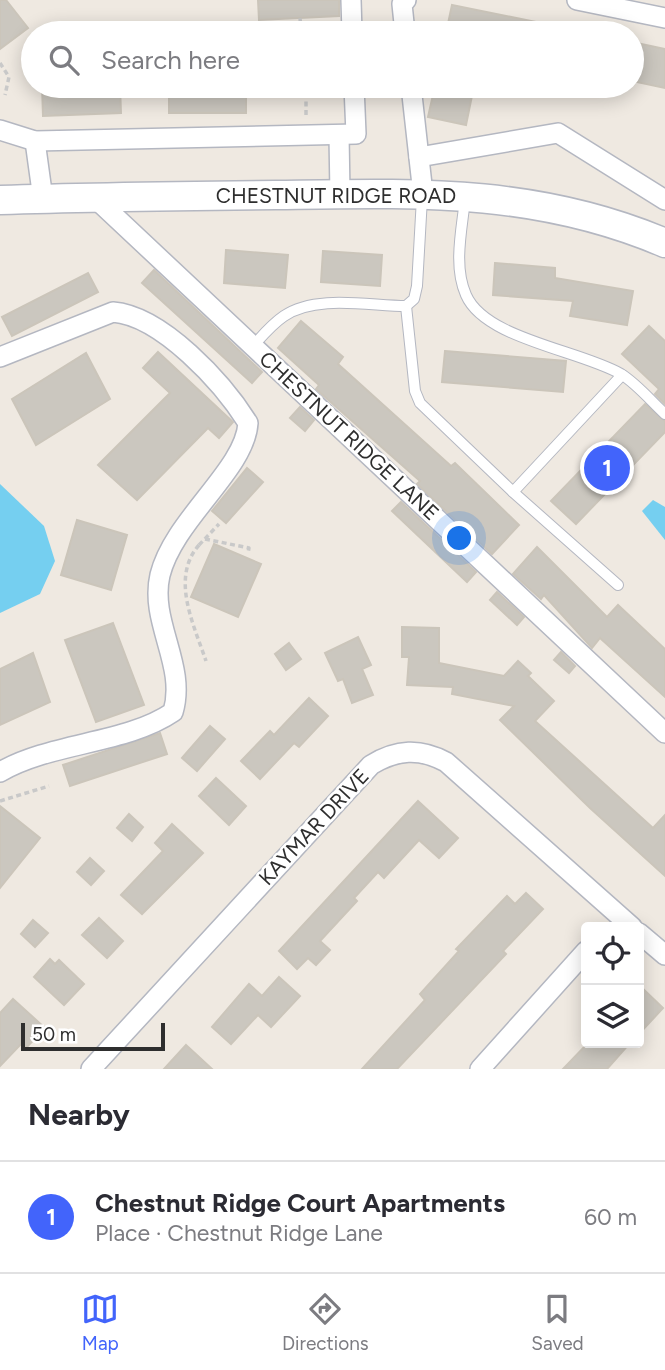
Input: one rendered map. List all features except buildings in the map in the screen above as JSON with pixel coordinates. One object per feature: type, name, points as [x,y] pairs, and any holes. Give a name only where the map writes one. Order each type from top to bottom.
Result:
[{"type":"street","points":[[351,0],[352,21]]},
{"type":"street","points":[[404,21],[402,4],[406,0]]},
{"type":"street","points":[[577,0],[665,18]]},
{"type":"street","points":[[0,130],[35,141],[356,134],[354,98]]},
{"type":"street","points":[[412,98],[423,194]]},
{"type":"street","points":[[419,156],[558,133],[665,200]]},
{"type":"street","points":[[339,135],[340,194]]},
{"type":"street","points":[[35,141],[43,199]]},
{"type":"street","name":"CHESTNUT RIDGE ROAD","points":[[0,200],[340,194],[466,195],[564,208],[630,228],[665,243]]},
{"type":"street","name":"CHESTNUT RIDGE LANE","points":[[94,197],[665,733]]},
{"type":"street","points":[[0,357],[113,312],[128,313],[141,317],[174,342],[223,388],[248,423],[247,439],[237,457],[194,511],[168,551],[160,575],[156,601],[178,687],[173,712],[158,722],[67,746],[0,772]]},
{"type":"street","name":"KAYMAR DRIVE","points":[[91,1069],[371,765],[384,757],[418,751],[446,762],[617,922]]},
{"type":"street","points":[[644,937],[665,955]]},
{"type":"street","points":[[480,1069],[581,957]]},
{"type":"lane","points":[[253,346],[284,316],[299,308],[320,304],[407,306],[414,299],[417,286],[423,194]]},
{"type":"lane","points":[[466,195],[458,264],[464,293],[471,306],[496,327],[558,348],[622,375],[665,414]]},
{"type":"lane","points":[[407,306],[415,391],[420,403],[513,492],[618,585]]},
{"type":"lane","points":[[513,492],[622,375]]},
{"type":"path","points":[[0,63],[9,77],[5,95]]},
{"type":"path","points":[[205,539],[249,548],[248,553]]},
{"type":"path","points":[[199,545],[192,554],[184,593],[206,661]]},
{"type":"path","points":[[0,801],[49,786]]},
{"type":"water","points":[[0,484],[44,526],[55,561],[40,594],[0,613]]},
{"type":"water","points":[[653,500],[665,507],[665,540],[642,511]]},
{"type":"place","name":"Chestnut Ridge Court Apartments","points":[[607,468]]}]
